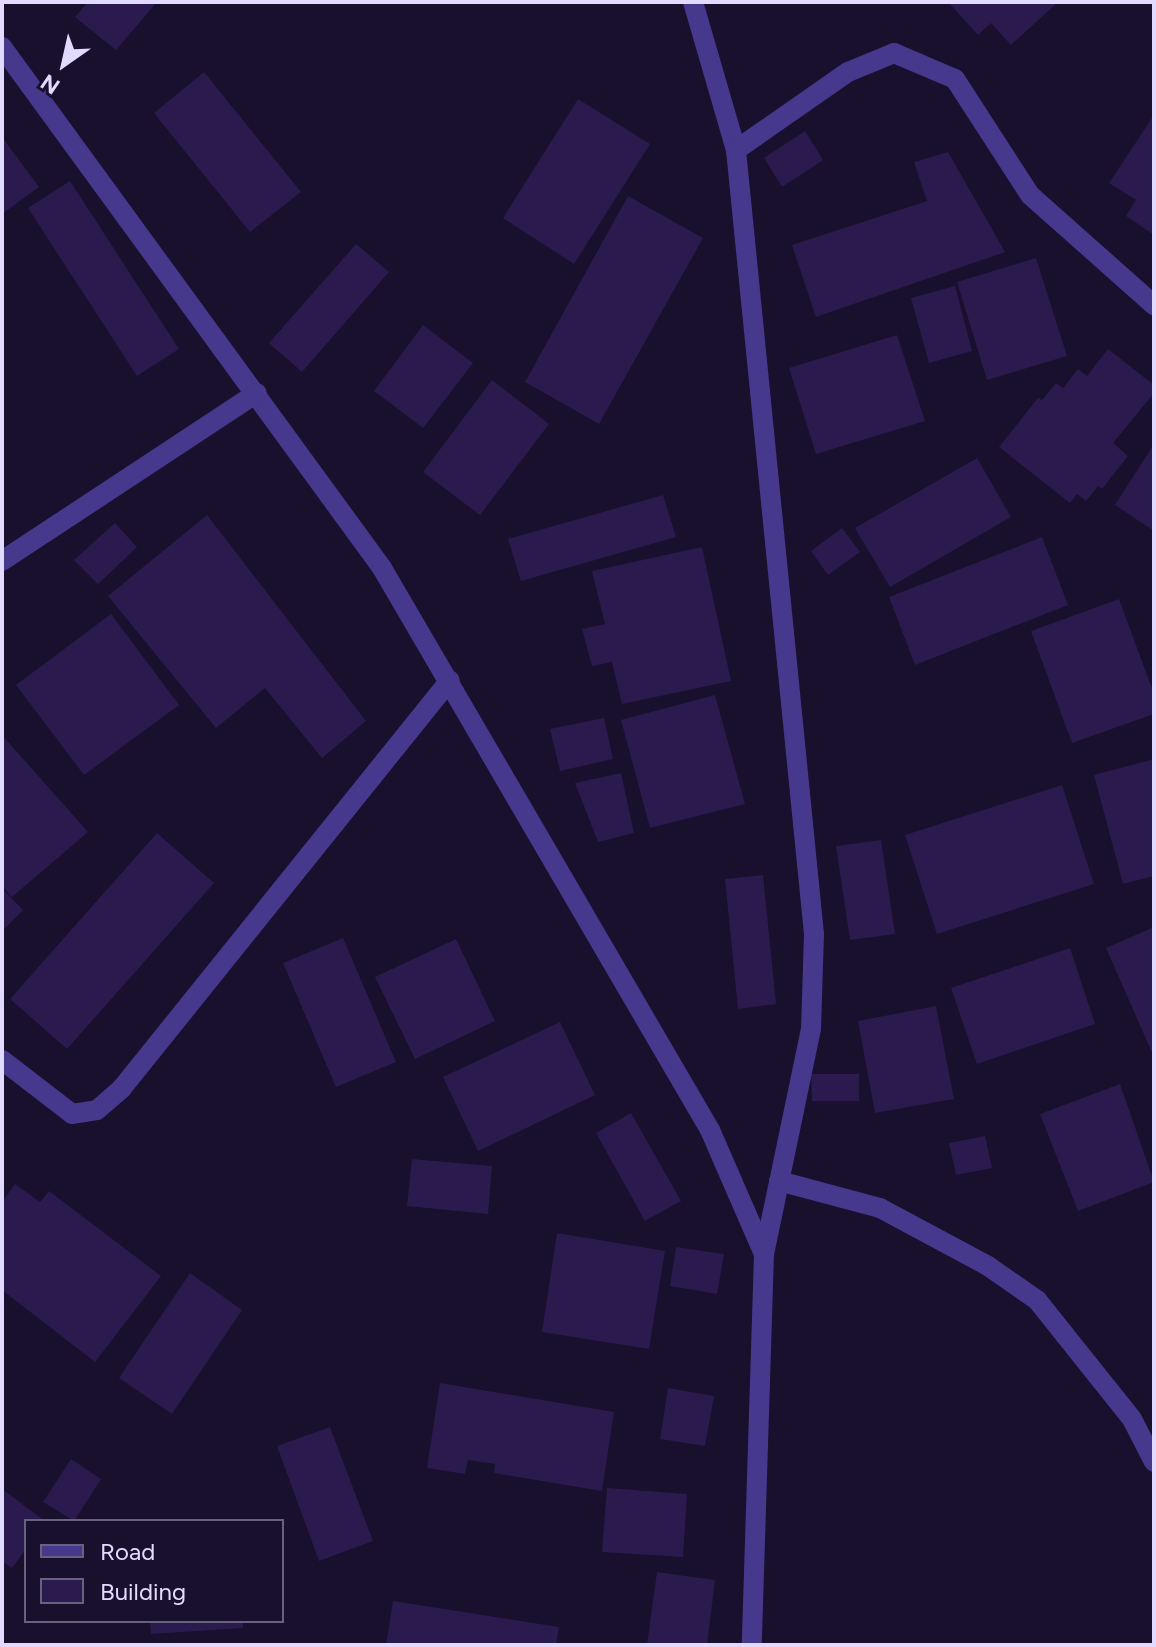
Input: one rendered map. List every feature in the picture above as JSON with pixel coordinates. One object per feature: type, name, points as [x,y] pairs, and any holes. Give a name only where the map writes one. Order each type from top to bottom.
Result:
[{"type":"street","points":[[693,2],[736,150],[814,934],[811,1029],[764,1254],[752,1645]]},
{"type":"street","points":[[2,47],[382,568],[710,1130],[764,1254]]},
{"type":"street","points":[[736,150],[848,72],[894,53],[955,79],[1030,195],[1154,305]]},
{"type":"street","points":[[2,561],[257,393]]},
{"type":"street","points":[[2,1060],[72,1114],[97,1110],[122,1088],[450,680]]},
{"type":"street","points":[[779,1181],[880,1208],[988,1266],[1037,1300],[1132,1419],[1154,1462]]},
{"type":"building","points":[[88,2],[157,2],[116,50],[75,17]]},
{"type":"building","points":[[948,2],[1058,2],[1011,45],[991,23],[978,35]]},
{"type":"building","points":[[204,72],[301,192],[250,232],[154,113]]},
{"type":"building","points":[[578,99],[650,144],[574,264],[503,218]]},
{"type":"building","points":[[1154,115],[1154,235],[1126,216],[1136,200],[1109,183]]},
{"type":"building","points":[[805,131],[823,160],[782,187],[764,158]]},
{"type":"building","points":[[2,137],[39,187],[2,214]]},
{"type":"building","points":[[948,152],[1005,252],[816,317],[792,245],[927,201],[914,162]]},
{"type":"building","points":[[70,181],[179,349],[137,376],[28,208]]},
{"type":"building","points":[[628,196],[703,238],[599,424],[525,382]]},
{"type":"building","points":[[356,244],[389,272],[302,372],[269,343]]},
{"type":"building","points":[[1036,258],[1067,356],[987,380],[957,282]]},
{"type":"building","points":[[955,286],[972,351],[929,363],[911,298]]},
{"type":"building","points":[[423,325],[473,363],[423,428],[374,391]]},
{"type":"building","points":[[897,335],[925,421],[816,454],[789,368]]},
{"type":"building","points":[[1108,349],[1154,385],[1154,393],[1113,443],[1128,456],[1102,489],[1098,486],[1086,501],[1077,494],[1070,503],[999,447],[1038,398],[1042,400],[1056,383],[1063,388],[1078,369],[1087,376]]},
{"type":"building","points":[[492,380],[549,424],[480,515],[423,472]]},
{"type":"building","points":[[1154,444],[1154,531],[1115,505]]},
{"type":"building","points":[[977,458],[1011,517],[890,587],[855,528]]},
{"type":"building","points":[[663,495],[676,537],[521,581],[508,539]]},
{"type":"building","points":[[207,515],[366,721],[322,758],[265,688],[216,728],[108,596]]},
{"type":"building","points":[[115,523],[137,547],[98,584],[74,560]]},
{"type":"building","points":[[842,528],[860,552],[828,575],[811,551]]},
{"type":"building","points":[[1042,537],[1068,605],[915,665],[889,597]]},
{"type":"building","points":[[702,547],[731,681],[622,704],[612,662],[592,666],[582,629],[605,624],[592,571]]},
{"type":"building","points":[[1119,599],[1154,694],[1154,714],[1072,743],[1031,631]]},
{"type":"building","points":[[111,614],[179,705],[84,775],[16,685]]},
{"type":"building","points":[[715,695],[745,804],[650,828],[621,720]]},
{"type":"building","points":[[604,718],[613,759],[560,771],[550,729]]},
{"type":"building","points":[[2,735],[88,832],[12,897],[2,886]]},
{"type":"building","points":[[1154,759],[1154,876],[1123,884],[1094,775]]},
{"type":"building","points":[[621,773],[634,833],[598,842],[575,783]]},
{"type":"building","points":[[1062,785],[1094,884],[937,934],[905,835]]},
{"type":"building","points":[[157,833],[214,883],[67,1049],[10,999]]},
{"type":"building","points":[[881,840],[895,934],[850,940],[836,846]]},
{"type":"building","points":[[763,875],[776,1004],[738,1009],[725,879]]},
{"type":"building","points":[[2,888],[23,910],[2,931]]},
{"type":"building","points":[[1154,927],[1154,1057],[1106,948]]},
{"type":"building","points":[[343,938],[396,1062],[336,1087],[283,963]]},
{"type":"building","points":[[456,939],[495,1021],[415,1059],[375,977]]},
{"type":"building","points":[[1070,948],[1095,1024],[977,1064],[951,988]]},
{"type":"building","points":[[936,1006],[954,1099],[875,1113],[858,1021]]},
{"type":"building","points":[[560,1022],[595,1095],[478,1151],[443,1077]]},
{"type":"building","points":[[811,1074],[859,1074],[859,1101],[812,1101]]},
{"type":"building","points":[[1120,1084],[1154,1182],[1078,1211],[1040,1114]]},
{"type":"building","points":[[631,1113],[681,1201],[645,1221],[596,1133]]},
{"type":"building","points":[[985,1136],[992,1168],[956,1175],[949,1143]]},
{"type":"building","points":[[412,1159],[492,1166],[488,1214],[407,1206]]},
{"type":"building","points":[[15,1184],[40,1202],[49,1191],[161,1276],[95,1362],[2,1290],[2,1202]]},
{"type":"building","points":[[557,1233],[665,1251],[649,1349],[542,1332]]},
{"type":"building","points":[[676,1247],[724,1254],[717,1294],[670,1286]]},
{"type":"building","points":[[190,1273],[242,1310],[172,1414],[119,1378]]},
{"type":"building","points":[[440,1383],[614,1412],[602,1491],[494,1473],[495,1464],[468,1460],[465,1474],[427,1468]]},
{"type":"building","points":[[668,1388],[714,1396],[705,1446],[660,1439]]},
{"type":"building","points":[[330,1427],[373,1541],[319,1561],[277,1446]]},
{"type":"building","points":[[71,1459],[101,1479],[75,1519],[43,1502]]},
{"type":"building","points":[[607,1488],[687,1494],[683,1557],[602,1552]]},
{"type":"building","points":[[2,1489],[42,1519],[24,1519],[24,1552],[12,1568],[2,1561]]},
{"type":"building","points":[[657,1572],[715,1580],[707,1645],[647,1645]]},
{"type":"building","points":[[393,1601],[559,1627],[556,1645],[386,1645]]},
{"type":"building","points":[[150,1623],[243,1623],[243,1628],[151,1634]]}]
